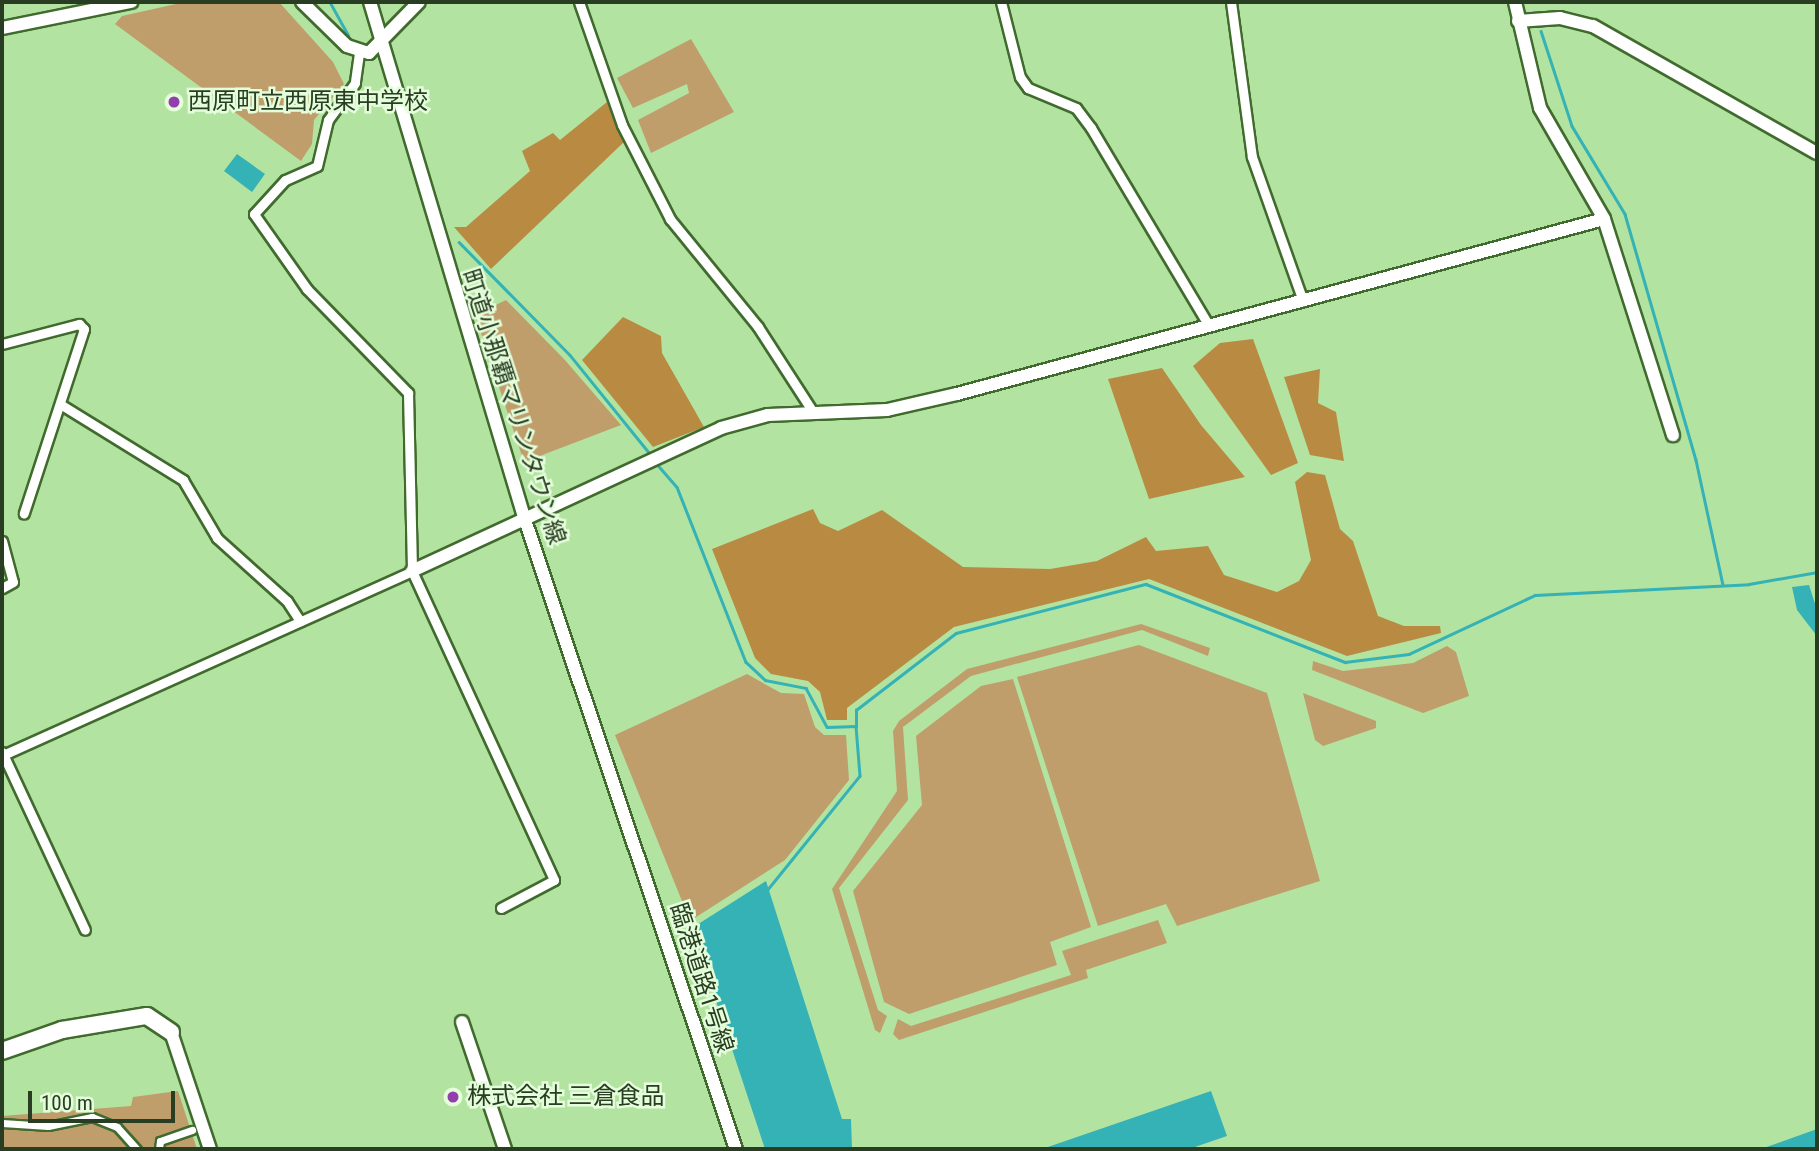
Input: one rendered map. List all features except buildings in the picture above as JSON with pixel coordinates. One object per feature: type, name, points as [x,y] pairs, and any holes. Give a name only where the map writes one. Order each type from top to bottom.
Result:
[{"type":"highway","points":[[2,1051],[62,1030],[148,1016],[171,1032]]},
{"type":"street","points":[[2,28],[131,2]]},
{"type":"street","points":[[302,2],[359,53]]},
{"type":"street","name":"町道小那覇マリンタウン線","points":[[370,2],[524,517],[626,821]]},
{"type":"street","points":[[359,53],[382,43],[419,2]]},
{"type":"street","points":[[579,2],[622,125],[670,219],[758,327],[813,412]]},
{"type":"street","points":[[1001,2],[1020,77],[1028,88],[1076,108],[1091,128],[1209,326]]},
{"type":"street","points":[[1231,2],[1252,158],[1303,301]]},
{"type":"street","points":[[1515,2],[1546,125],[1604,219],[1673,435]]},
{"type":"street","points":[[1518,21],[1560,18],[1593,26],[1817,153]]},
{"type":"street","points":[[359,53],[355,83],[328,120],[317,166],[285,180],[254,214],[307,289],[408,393],[412,571],[554,880],[501,908]]},
{"type":"street","points":[[85,930],[3,753],[412,571],[653,456],[768,415],[887,410],[1604,219]]},
{"type":"street","points":[[2,344],[79,324],[84,329],[24,513]]},
{"type":"street","points":[[60,404],[183,480],[217,538],[287,601],[299,621]]},
{"type":"street","points":[[2,541],[13,582],[2,588]]},
{"type":"street","name":"臨港道路1号線","points":[[626,821],[736,1149]]},
{"type":"street","points":[[462,1022],[505,1149]]},
{"type":"street","points":[[171,1032],[210,1149]]},
{"type":"street","points":[[2,1124],[48,1126],[92,1117],[117,1127],[137,1149]]},
{"type":"street","points":[[159,1149],[160,1141],[192,1130]]},
{"type":"shaded area","points":[[185,2],[279,2],[333,62],[344,84],[314,120],[312,144],[301,161],[115,24],[122,16]]},
{"type":"shaded area","points":[[691,39],[734,112],[651,153],[638,120],[689,93],[687,84],[633,108],[617,78]]},
{"type":"shaded area","points":[[607,102],[624,142],[491,269],[454,227],[466,227],[530,171],[522,151],[553,133],[560,140]]},
{"type":"shaded area","points":[[506,300],[564,359],[621,425],[524,462],[475,315]]},
{"type":"shaded area","points":[[623,317],[661,336],[662,353],[704,427],[653,447],[582,360]]},
{"type":"shaded area","points":[[1253,339],[1298,463],[1271,475],[1193,366],[1220,343]]},
{"type":"shaded area","points":[[1162,368],[1201,425],[1245,477],[1149,499],[1108,379]]},
{"type":"shaded area","points":[[1320,369],[1318,403],[1336,412],[1344,461],[1310,455],[1284,377]]},
{"type":"shaded area","points":[[1307,472],[1325,475],[1340,529],[1353,541],[1378,616],[1404,626],[1440,626],[1441,633],[1347,656],[1149,579],[954,627],[847,708],[847,720],[827,720],[820,692],[808,681],[771,674],[755,658],[712,549],[813,509],[820,523],[838,531],[882,510],[963,567],[1050,569],[1097,561],[1146,537],[1156,551],[1208,546],[1224,575],[1277,592],[1299,581],[1311,560],[1295,482]]},
{"type":"shaded area","points":[[1141,624],[1210,648],[1208,656],[1142,630],[971,676],[903,727],[908,800],[839,888],[878,1010],[887,1016],[880,1033],[875,1030],[832,889],[897,791],[893,731],[899,721],[967,669]]},
{"type":"shaded area","points":[[1139,645],[1267,693],[1320,881],[1177,926],[1166,904],[1098,926],[1017,677]]},
{"type":"shaded area","points":[[1447,646],[1456,652],[1469,696],[1423,713],[1312,670],[1313,661],[1343,671],[1413,663]]},
{"type":"shaded area","points":[[747,674],[781,693],[804,694],[815,727],[824,735],[846,735],[849,780],[785,860],[690,921],[615,735]]},
{"type":"shaded area","points":[[1013,679],[1091,927],[1050,942],[1057,965],[909,1014],[884,1002],[853,891],[922,805],[916,736],[981,686]]},
{"type":"shaded area","points":[[1303,693],[1376,721],[1376,728],[1323,746],[1315,740]]},
{"type":"shaded area","points":[[1158,920],[1167,943],[1086,970],[1088,978],[899,1040],[893,1034],[898,1019],[911,1026],[1071,975],[1062,951]]},
{"type":"shaded area","points":[[178,1091],[197,1149],[2,1149],[2,1116],[131,1106],[133,1097]]},
{"type":"water","points":[[237,154],[265,174],[252,192],[224,171]]},
{"type":"water","points":[[1809,585],[1817,610],[1817,636],[1797,610],[1792,587]]},
{"type":"water","points":[[766,881],[842,1119],[851,1119],[852,1149],[765,1149],[692,928]]},
{"type":"water","points":[[1211,1091],[1227,1136],[1189,1149],[1042,1149]]},
{"type":"water","points":[[1817,1129],[1817,1149],[1761,1149]]},
{"type":"waterway","points":[[330,2],[348,35]]},
{"type":"waterway","points":[[1541,31],[1572,126],[1625,214],[1696,460],[1723,585]]},
{"type":"waterway","points":[[459,242],[570,355],[651,455]]},
{"type":"waterway","points":[[657,464],[677,487],[746,662],[765,680],[806,688],[827,727],[856,726],[860,776],[767,891]]},
{"type":"waterway","points":[[856,726],[856,710],[956,633],[1146,584],[1345,662],[1409,654],[1535,595],[1749,584],[1817,572]]},
{"type":"place","name":"西原町立西原東中学校","points":[[174,102]]},
{"type":"place","name":"株式会社 三倉食品","points":[[453,1097]]}]
